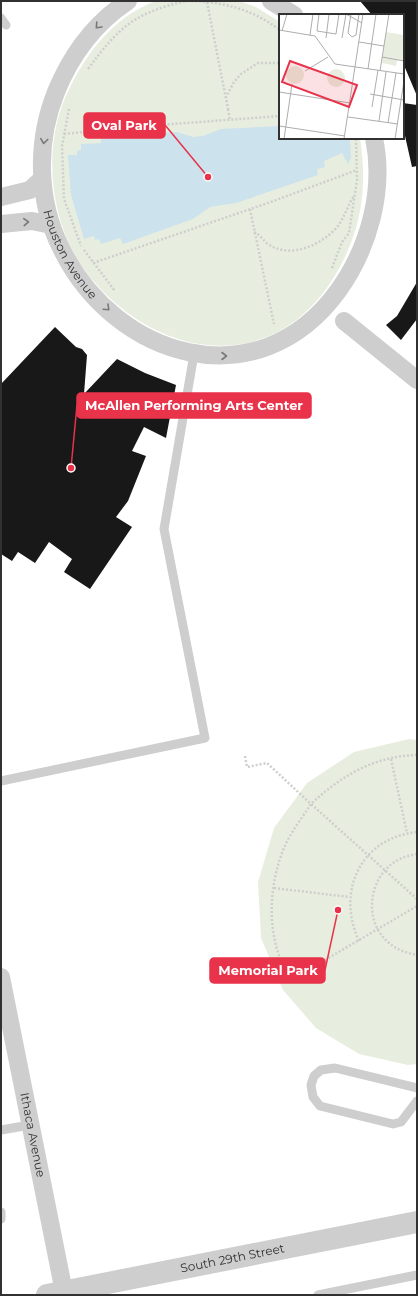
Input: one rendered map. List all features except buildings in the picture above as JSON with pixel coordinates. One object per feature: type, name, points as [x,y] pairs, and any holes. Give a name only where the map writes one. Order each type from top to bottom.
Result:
[{"type":"street","name":"Houston Avenue","points":[[128,1],[116,9],[86,40],[72,59],[60,82],[48,116],[43,142],[42,179],[51,225],[70,266],[97,299],[113,314],[145,335],[166,345],[194,354],[232,356],[252,353],[285,340],[309,323],[339,290],[360,252],[372,216],[378,176],[374,139]]},
{"type":"street","points":[[271,1],[292,14]]},
{"type":"street","points":[[292,1],[294,14]]},
{"type":"street","points":[[1,197],[30,190],[42,179]]},
{"type":"street","points":[[1,224],[32,221],[51,225]]},
{"type":"street","points":[[339,290],[341,312],[344,321],[415,374]]},
{"type":"street","name":"Houston Avenue","points":[[309,323],[331,319],[344,321]]},
{"type":"street","name":"Ithaca Avenue","points":[[2,986],[30,1125],[55,1293]]},
{"type":"street","name":"South 29th Street","points":[[55,1293],[417,1222]]},
{"type":"lane","points":[[1,781],[205,738],[164,529],[194,354]]},
{"type":"lane","points":[[417,1088],[335,1068],[321,1070],[314,1076],[311,1085],[312,1097],[320,1106],[393,1124],[401,1122],[417,1101]]},
{"type":"lane","points":[[1,1130],[30,1125]]},
{"type":"lane","points":[[1,1212],[1,1219]]},
{"type":"lane","points":[[318,1295],[417,1275]]},
{"type":"path","points":[[85,73],[104,48],[125,26],[141,15],[155,9],[186,1],[207,2],[243,9],[268,21],[279,29]]},
{"type":"path","points":[[207,2],[230,120]]},
{"type":"path","points":[[228,109],[226,97],[234,82],[241,74],[258,63],[279,63]]},
{"type":"path","points":[[69,107],[62,146],[64,199],[81,246],[119,295]]},
{"type":"path","points":[[64,134],[279,116]]},
{"type":"path","points":[[331,271],[342,242],[349,233],[356,193],[356,139]]},
{"type":"path","points":[[93,263],[250,209],[357,170]]},
{"type":"path","points":[[254,232],[268,244],[276,248],[290,251],[306,248],[320,241],[332,232],[343,218],[356,193]]},
{"type":"path","points":[[250,209],[274,324]]},
{"type":"path","points":[[269,327],[277,322]]},
{"type":"path","points":[[417,755],[372,763],[355,770],[331,785],[311,804],[284,847],[276,871],[271,916],[274,938],[285,971],[291,980],[417,906]]},
{"type":"path","points":[[245,756],[247,767],[267,763],[417,899]]},
{"type":"path","points":[[391,759],[407,833]]},
{"type":"path","points":[[359,941],[352,924],[349,897],[355,877],[368,855],[388,840],[407,833],[417,832]]},
{"type":"path","points":[[417,854],[402,858],[385,870],[377,881],[372,897],[372,914],[378,930],[388,942],[401,951],[417,955]]},
{"type":"path","points":[[274,888],[349,897]]},
{"type":"green space","points":[[155,1],[239,1],[256,7],[279,21],[279,139],[360,139],[363,175],[362,193],[360,210],[351,244],[334,277],[309,309],[280,331],[248,343],[215,346],[181,340],[148,326],[118,305],[90,277],[77,259],[67,238],[59,216],[54,193],[52,170],[53,147],[63,103],[79,71],[99,42],[124,18]]},
{"type":"green space","points":[[409,739],[417,740],[417,1064],[408,1065],[359,1054],[316,1028],[283,990],[261,938],[258,882],[274,828],[307,783],[354,752]]},
{"type":"water","points":[[279,126],[279,139],[350,139],[351,158],[348,164],[342,153],[324,161],[325,167],[317,169],[318,175],[236,203],[210,207],[193,219],[123,244],[120,238],[101,244],[99,239],[95,240],[94,236],[84,239],[71,195],[68,155],[77,155],[77,151],[81,150],[81,144],[101,143],[101,136],[177,132],[193,137],[203,136],[221,129]]},
{"type":"place","name":"Oval Park","points":[[208,177]]},
{"type":"place","name":"McAllen Performing Arts Center","points":[[71,468]]},
{"type":"place","name":"Memorial Park","points":[[338,910]]}]
